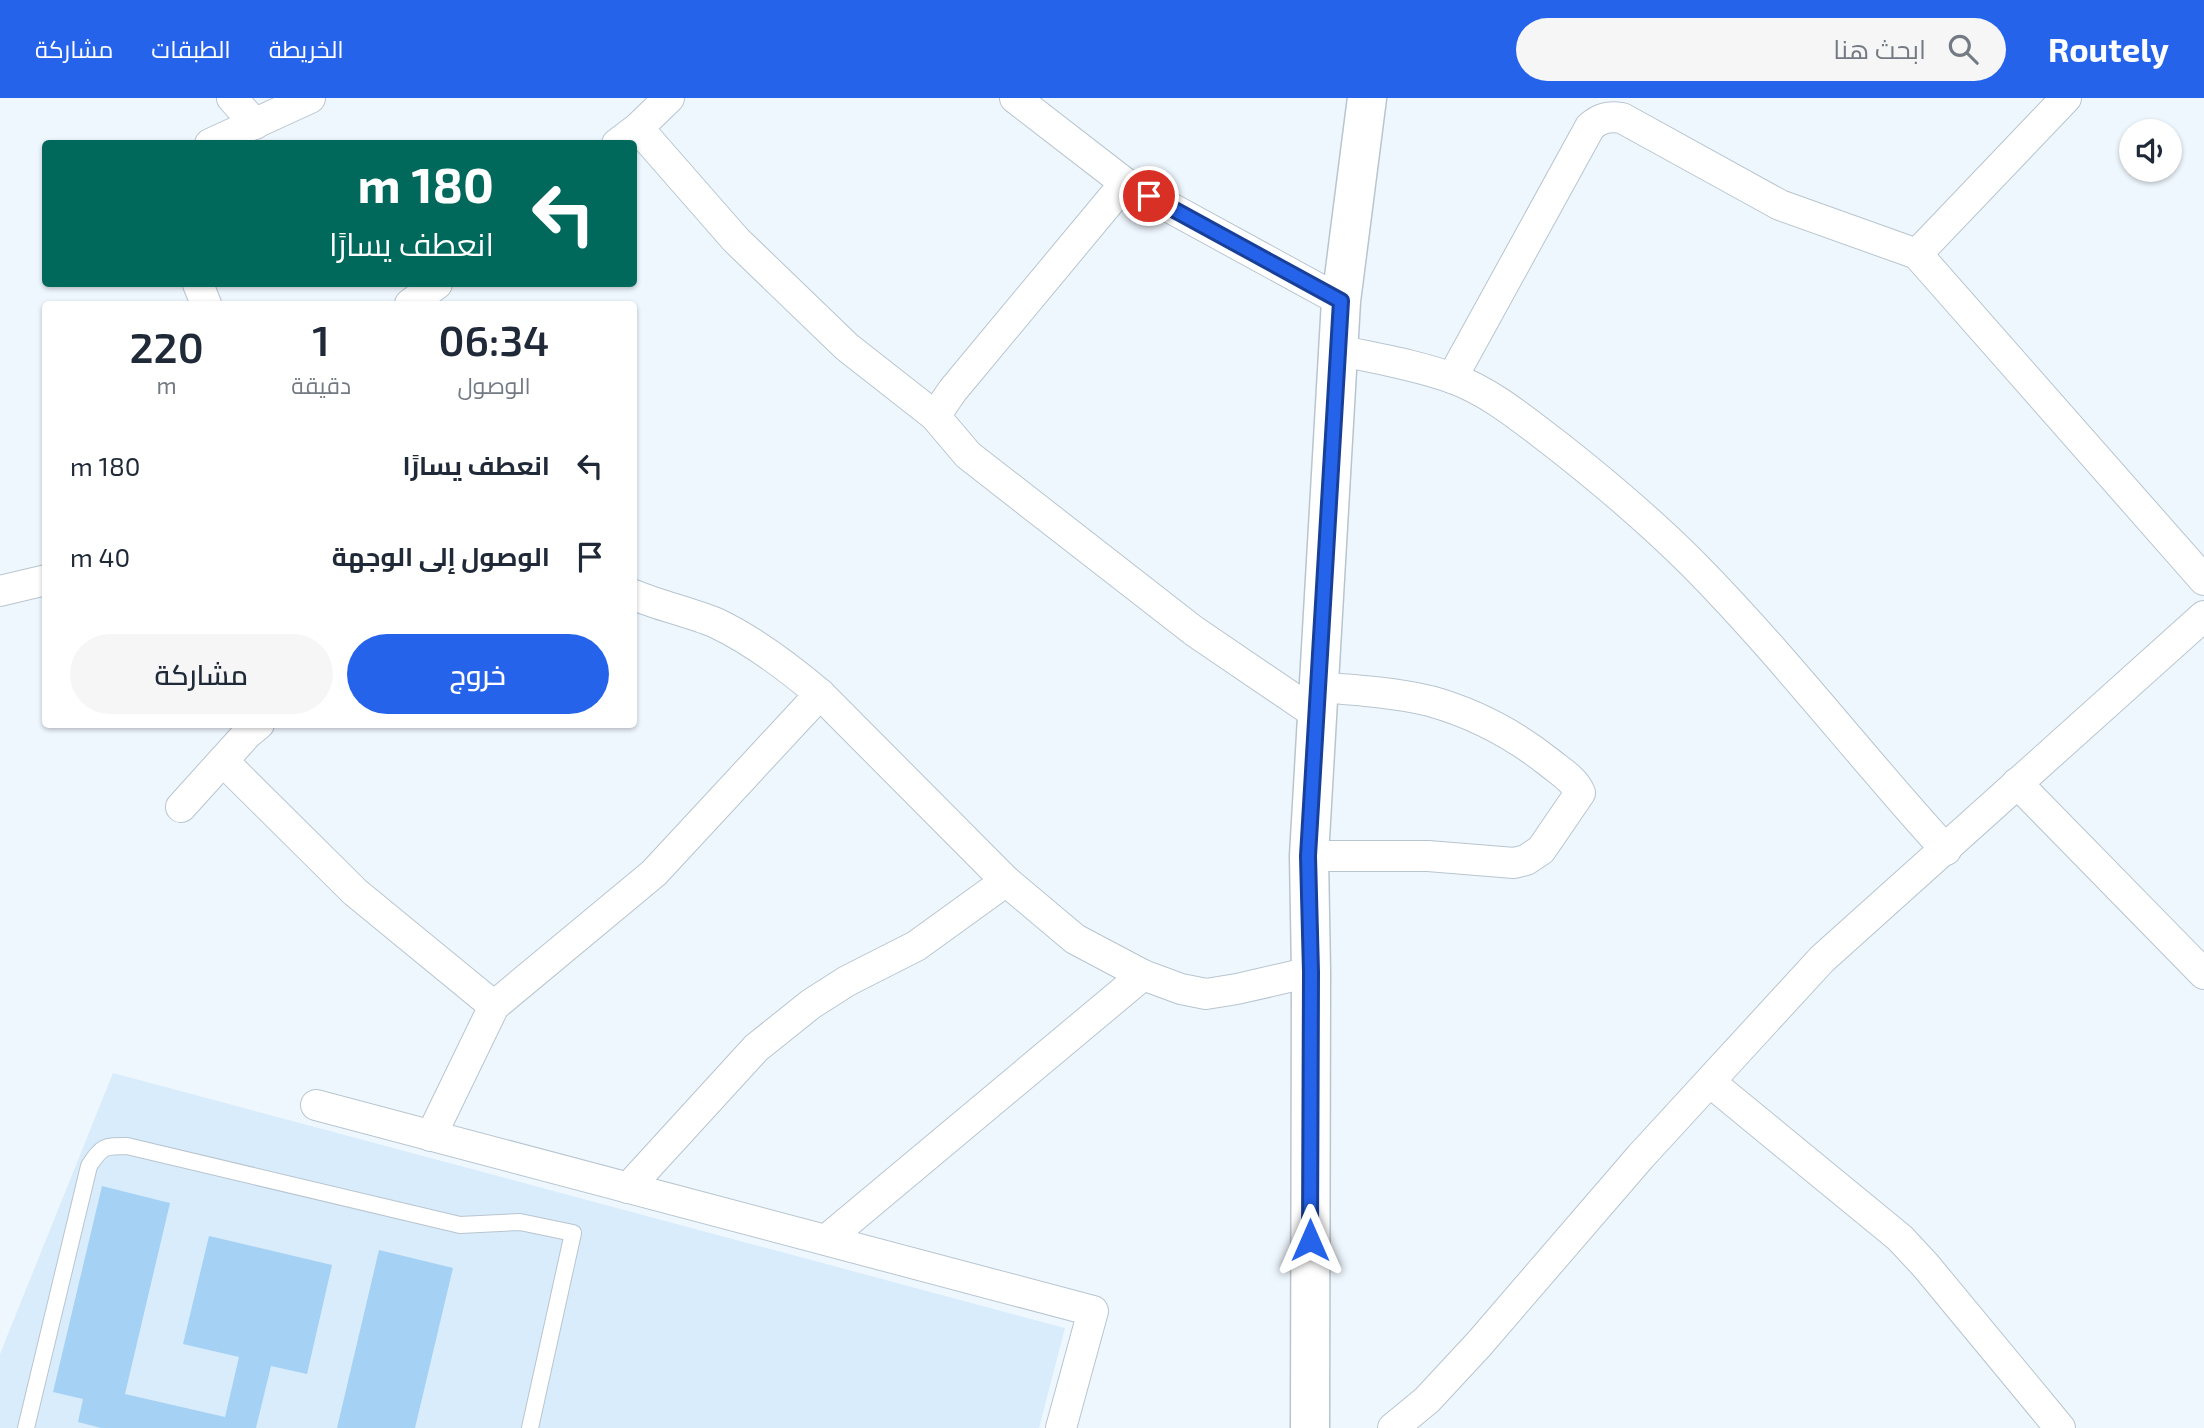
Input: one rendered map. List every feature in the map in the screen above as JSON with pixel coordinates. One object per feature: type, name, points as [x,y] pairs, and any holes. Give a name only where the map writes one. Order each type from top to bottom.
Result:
[{"type":"street","points":[[232,98],[255,124]]},
{"type":"street","points":[[219,140],[310,98]]},
{"type":"street","points":[[627,136],[669,98]]},
{"type":"street","points":[[1015,98],[1125,183],[1341,301]]},
{"type":"street","points":[[1310,1428],[1311,972],[1308,856],[1341,301],[1367,98]]},
{"type":"street","points":[[1917,254],[2066,98]]},
{"type":"street","points":[[1452,378],[1590,127],[1599,119],[1622,118],[1780,205],[1917,254],[2204,580]]},
{"type":"street","points":[[637,146],[847,347],[935,416],[968,455],[1194,631],[1317,701],[1378,692],[1431,701],[1494,726],[1539,754],[1575,783],[1580,793],[1541,850],[1526,860],[1514,863],[1417,856],[1308,856]]},
{"type":"street","points":[[935,416],[953,390],[1125,183]]},
{"type":"street","points":[[414,301],[433,287]]},
{"type":"street","points":[[1338,350],[1452,378],[1511,410],[1574,458],[1630,505],[1693,564],[1796,676],[1886,784],[1946,850]]},
{"type":"street","points":[[0,591],[42,581]]},
{"type":"street","points":[[637,596],[715,623],[748,640],[791,670],[820,694],[1006,881],[1075,939],[1143,975],[1181,989],[1206,994],[1311,972]]},
{"type":"street","points":[[1393,1428],[1427,1399],[1479,1344],[1641,1156],[1822,960],[2204,616]]},
{"type":"street","points":[[431,1136],[494,1006],[653,873],[820,694]]},
{"type":"street","points":[[181,807],[254,728]]},
{"type":"street","points":[[223,761],[355,892],[494,1006]]},
{"type":"street","points":[[2017,783],[2204,974]]},
{"type":"street","points":[[628,1188],[756,1048],[810,1004],[916,946],[1006,881]]},
{"type":"street","points":[[826,1240],[1143,975]]},
{"type":"street","points":[[1710,1082],[1900,1238],[2060,1428]]},
{"type":"street","points":[[316,1105],[1093,1311],[1061,1428]]},
{"type":"lane","points":[[26,1428],[89,1166],[99,1150],[111,1146],[127,1146],[460,1225],[520,1222],[573,1233],[530,1428]]},
{"type":"shaded area","points":[[113,1073],[1065,1328],[1039,1428],[0,1428],[0,1354]]},
{"type":"building","points":[[102,1186],[170,1203],[125,1394],[225,1417],[239,1357],[183,1344],[209,1236],[332,1265],[307,1374],[271,1366],[256,1428],[101,1428],[78,1422],[83,1399],[53,1392]]},
{"type":"building","points":[[379,1250],[453,1268],[415,1428],[337,1428]]},
{"type":"route","points":[[1149,196],[1341,301],[1308,856],[1311,972],[1310,1240]]}]
